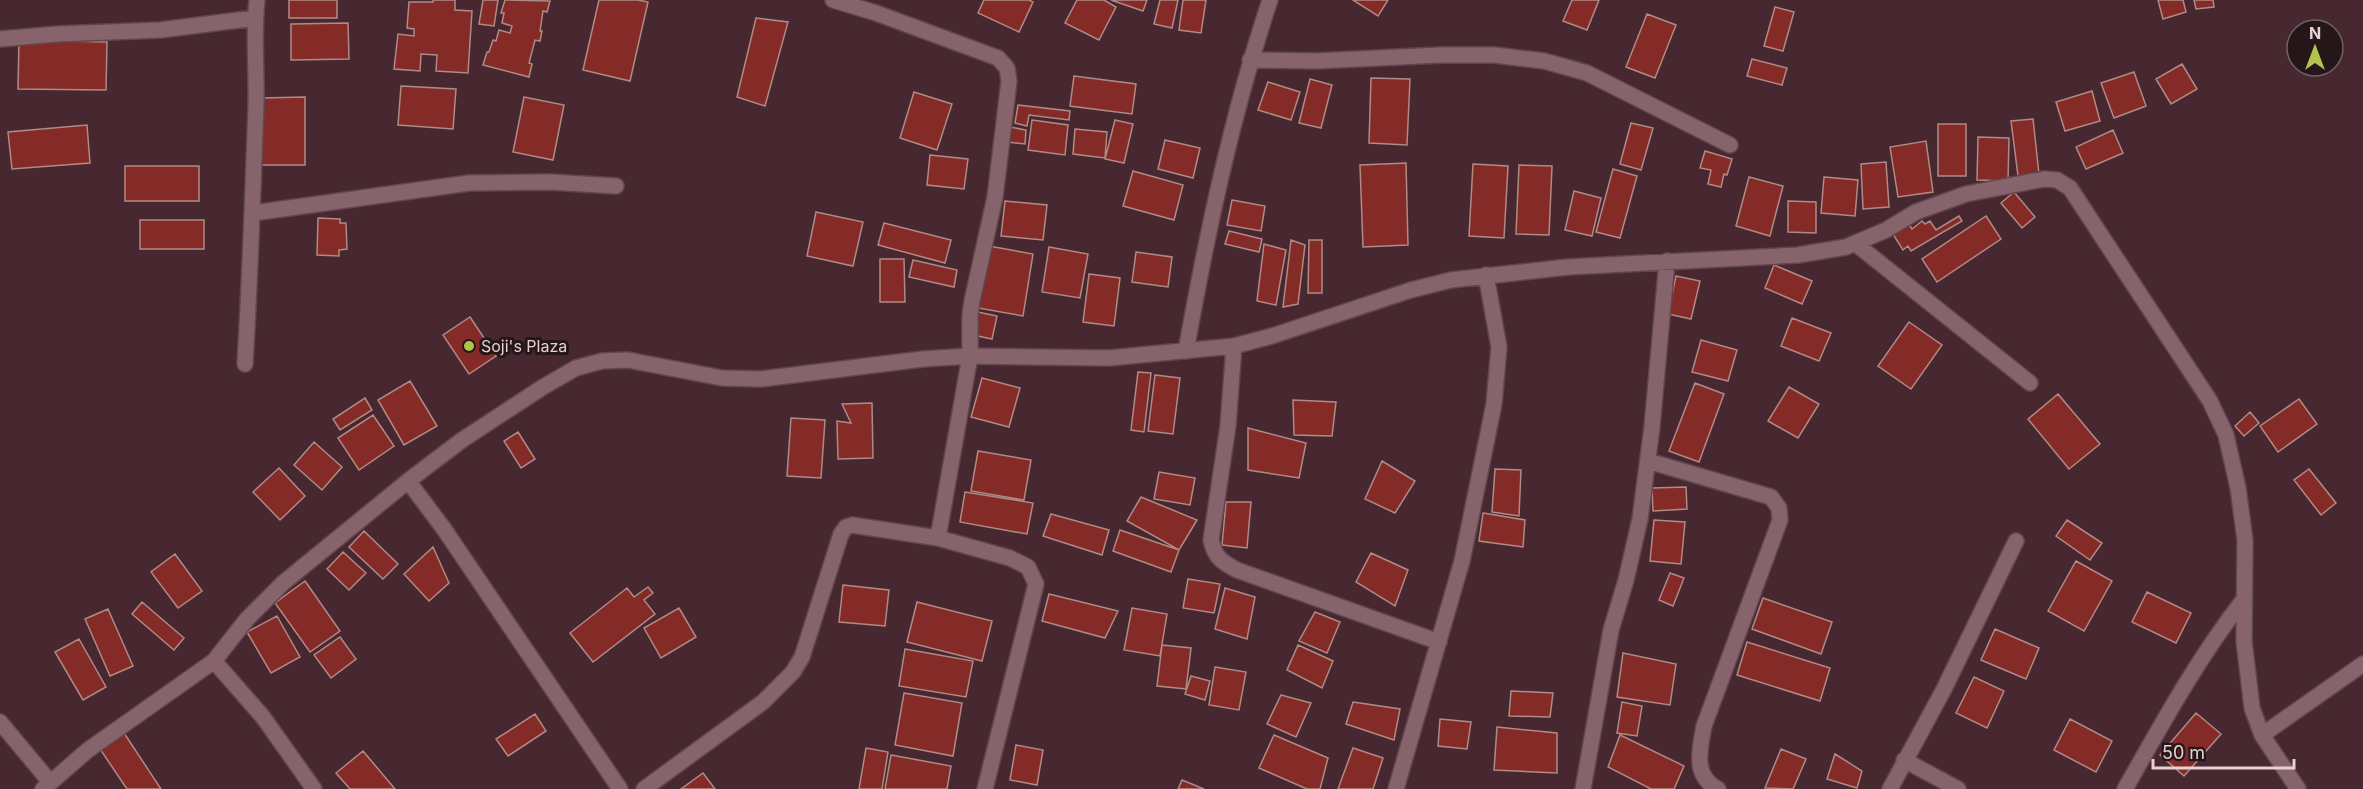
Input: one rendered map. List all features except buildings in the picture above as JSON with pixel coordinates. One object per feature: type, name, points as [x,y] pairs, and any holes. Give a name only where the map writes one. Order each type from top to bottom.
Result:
[{"type":"street","points":[[245,364],[253,213],[257,0]]},
{"type":"street","points":[[833,0],[876,13],[998,58],[1007,68],[1009,81],[995,197],[970,316],[970,356],[938,538]]},
{"type":"street","points":[[1186,351],[1203,255],[1250,60],[1270,0]]},
{"type":"street","points":[[0,39],[160,30],[255,18]]},
{"type":"street","points":[[1250,60],[1316,61],[1440,55],[1494,55],[1544,61],[1587,73],[1730,144]]},
{"type":"street","points":[[0,722],[47,786],[88,750],[214,661],[248,619],[283,583],[408,481],[462,440],[543,387],[576,368],[602,361],[628,360],[722,378],[761,379],[923,359],[970,356],[1109,358],[1234,346],[1272,336],[1411,290],[1486,275],[1666,261],[1798,255],[1856,244],[1916,212],[1966,194],[2044,179],[2057,180],[2070,188],[2210,401],[2226,435],[2238,488],[2245,540],[2244,641],[2252,708],[2262,735],[2298,789]]},
{"type":"street","points":[[253,213],[469,183],[550,182],[616,186]]},
{"type":"street","points":[[1856,244],[2030,383]]},
{"type":"street","points":[[1583,789],[1611,630],[1626,580],[1640,519],[1648,461],[1666,261]]},
{"type":"street","points":[[1396,789],[1462,561],[1494,404],[1498,347],[1486,275]]},
{"type":"street","points":[[1234,346],[1228,426],[1211,540],[1219,560],[1237,570],[1438,642]]},
{"type":"street","points":[[1648,461],[1771,498],[1779,508],[1780,520],[1704,726],[1698,759],[1703,776],[1718,789]]},
{"type":"street","points":[[408,481],[444,529],[620,789]]},
{"type":"street","points":[[644,789],[763,702],[793,672],[802,657],[841,534],[846,527],[852,525],[938,538],[1010,558],[1028,567],[1036,584],[986,789]]},
{"type":"street","points":[[1890,789],[1944,689],[2016,541]]},
{"type":"street","points":[[2125,789],[2186,680],[2244,599]]},
{"type":"street","points":[[214,661],[263,717],[314,789]]},
{"type":"street","points":[[2262,735],[2363,664]]},
{"type":"street","points":[[1905,760],[1958,789]]},
{"type":"place","name":"Soji's Plaza","points":[[469,346]]}]
